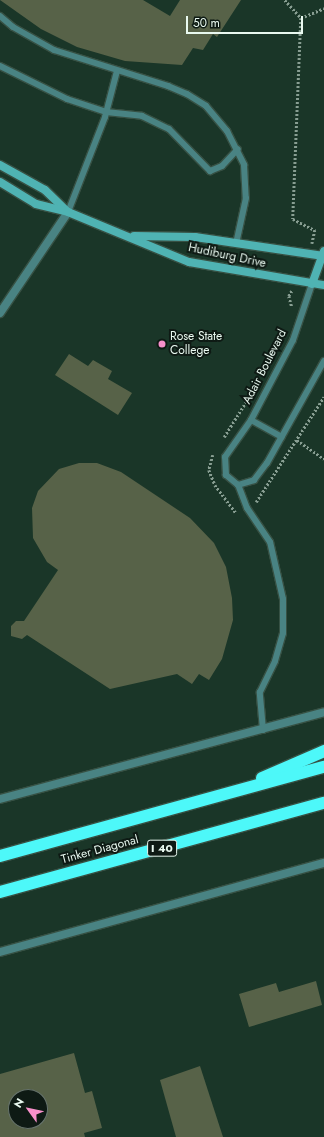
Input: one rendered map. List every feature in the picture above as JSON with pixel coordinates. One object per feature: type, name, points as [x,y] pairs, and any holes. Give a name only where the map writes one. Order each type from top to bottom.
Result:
[{"type":"highway","points":[[224,795],[324,751]]},
{"type":"highway","name":"Tinker Diagonal","points":[[0,856],[324,767]]},
{"type":"highway","name":"Tinker Diagonal","points":[[0,892],[324,803]]},
{"type":"street","name":"Hudiburg Drive","points":[[0,165],[45,190],[68,212]]},
{"type":"street","name":"Hudiburg Drive","points":[[0,182],[36,204],[68,212],[129,235],[189,262],[324,286]]},
{"type":"street","points":[[0,313],[68,212]]},
{"type":"street","name":"Hudiburg Drive","points":[[129,235],[195,237],[308,254],[323,254]]},
{"type":"street","name":"Adair Boulevard","points":[[312,284],[323,254]]},
{"type":"street","points":[[0,799],[264,730],[324,712]]},
{"type":"street","points":[[0,952],[324,863]]},
{"type":"lane","points":[[0,16],[19,31],[54,50],[168,86],[194,98],[218,118],[238,149],[244,165],[246,198],[236,244]]},
{"type":"lane","points":[[0,66],[68,99],[106,112],[142,116],[169,129],[210,171],[222,166],[238,149]]},
{"type":"lane","points":[[68,212],[106,112],[116,70]]},
{"type":"lane","name":"Adair Boulevard","points":[[264,730],[260,692],[275,661],[283,633],[283,599],[270,542],[247,508],[238,485],[226,475],[225,457],[251,420],[293,340],[312,284]]},
{"type":"lane","points":[[238,485],[254,480],[282,437],[324,361]]},
{"type":"lane","points":[[251,420],[282,437]]},
{"type":"path","points":[[285,0],[301,18],[294,219],[315,230],[308,254]]},
{"type":"path","points":[[301,18],[324,8]]},
{"type":"path","points":[[292,310],[289,296],[296,282]]},
{"type":"path","points":[[222,440],[251,395]]},
{"type":"path","points":[[214,453],[209,470],[215,485],[237,514],[256,502],[267,489],[324,397]]},
{"type":"path","points":[[297,440],[324,459]]},
{"type":"building","points":[[0,0],[143,0],[170,16],[180,0],[241,0],[217,37],[213,34],[203,50],[193,48],[182,65],[125,61],[77,47],[41,29]]},
{"type":"building","points":[[69,354],[88,366],[93,360],[112,371],[108,379],[132,393],[118,415],[55,375]]},
{"type":"building","points":[[79,463],[97,463],[121,472],[190,518],[214,543],[226,567],[232,598],[233,620],[222,659],[209,680],[199,674],[192,684],[177,674],[110,689],[27,635],[22,639],[11,636],[11,626],[16,621],[24,621],[58,570],[47,562],[33,538],[32,508],[38,491],[59,469]]},
{"type":"building","points":[[316,981],[322,1005],[249,1027],[239,994],[276,983],[279,992]]},
{"type":"building","points":[[74,1053],[85,1093],[92,1091],[102,1128],[84,1133],[85,1137],[0,1137],[0,1074]]},
{"type":"building","points":[[200,1066],[223,1137],[176,1137],[160,1080]]},
{"type":"place","name":"Rose State College","points":[[162,344]]}]
